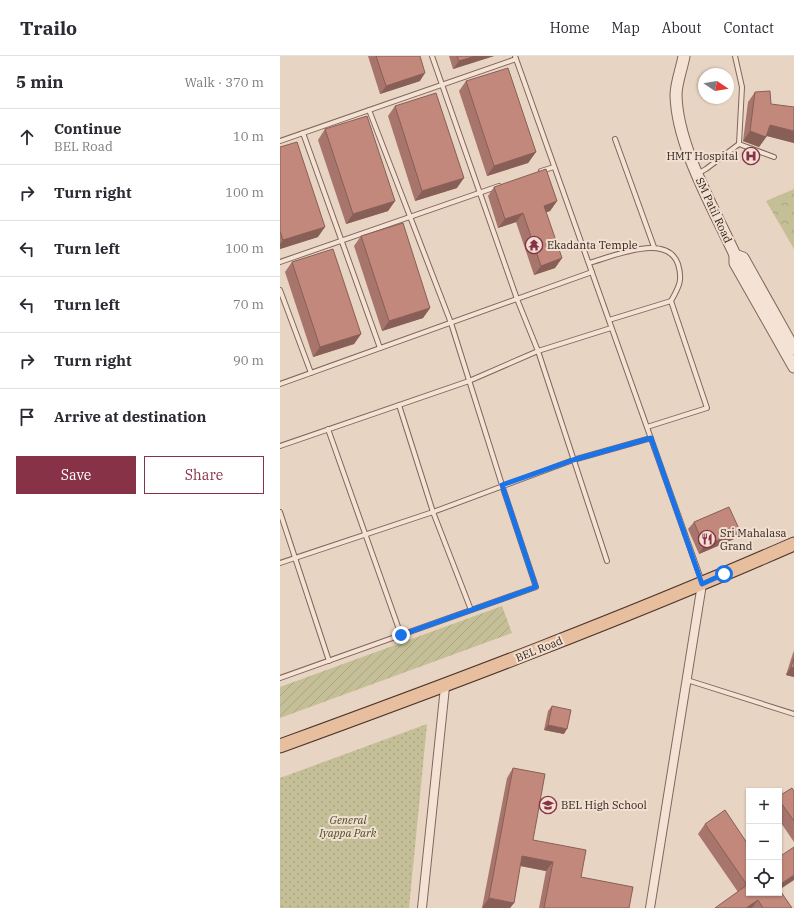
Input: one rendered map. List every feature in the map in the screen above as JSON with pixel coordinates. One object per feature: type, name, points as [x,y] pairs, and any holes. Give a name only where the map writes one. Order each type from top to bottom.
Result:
[{"type":"main road","name":"BEL Road","points":[[280,746],[445,686],[702,584],[794,544]]},
{"type":"street","name":"SM Patil Road","points":[[684,56],[676,94],[681,131],[697,174],[735,255],[743,258],[794,349]]},
{"type":"street","points":[[735,255],[735,263],[794,367]]},
{"type":"street","points":[[650,908],[702,584]]},
{"type":"street","points":[[422,908],[445,686]]},
{"type":"lane","points":[[432,56],[481,192],[517,299],[538,351],[607,562]]},
{"type":"lane","points":[[697,174],[739,144],[742,87],[735,56]]},
{"type":"lane","points":[[280,141],[516,58],[702,584]]},
{"type":"lane","points":[[280,678],[536,587],[468,381],[451,323],[369,110]]},
{"type":"lane","points":[[303,133],[380,348]]},
{"type":"lane","points":[[615,139],[654,247]]},
{"type":"lane","points":[[739,144],[774,157]]},
{"type":"lane","points":[[532,174],[554,167]]},
{"type":"lane","points":[[280,262],[503,184]]},
{"type":"lane","points":[[589,263],[654,247],[666,250],[671,255],[676,261],[681,275],[678,289],[671,301],[609,320]]},
{"type":"lane","points":[[280,384],[592,272]]},
{"type":"lane","points":[[280,290],[311,373]]},
{"type":"lane","points":[[647,427],[707,408],[671,301]]},
{"type":"lane","points":[[280,446],[468,381],[538,351],[611,328]]},
{"type":"lane","points":[[399,405],[433,512],[471,610]]},
{"type":"lane","points":[[328,430],[401,635]]},
{"type":"lane","points":[[280,563],[296,559],[433,512],[502,485],[573,460],[651,438]]},
{"type":"lane","points":[[280,512],[329,661]]},
{"type":"lane","points":[[687,680],[794,714]]},
{"type":"green space","points":[[794,189],[794,249],[766,201]]},
{"type":"green space","points":[[502,606],[512,633],[280,718],[280,687]]},
{"type":"green space","name":"General Iyappa Park","points":[[427,724],[409,908],[280,908],[280,778]]},
{"type":"building","points":[[376,56],[420,56],[425,73],[386,86]]},
{"type":"building","points":[[457,56],[475,56],[459,61]]},
{"type":"building","points":[[508,68],[536,152],[494,166],[466,81]]},
{"type":"building","points":[[770,91],[771,104],[794,107],[794,131],[770,125],[766,137],[750,131],[755,92]]},
{"type":"building","points":[[436,93],[464,178],[422,191],[395,106]]},
{"type":"building","points":[[367,116],[395,201],[353,214],[325,129]]},
{"type":"building","points":[[297,142],[325,227],[283,240],[280,231],[280,147]]},
{"type":"building","points":[[546,169],[557,201],[544,206],[562,258],[541,266],[523,213],[505,219],[494,187]]},
{"type":"building","points":[[403,223],[430,308],[389,321],[361,236]]},
{"type":"building","points":[[333,249],[361,334],[320,347],[292,262]]},
{"type":"building","points":[[729,507],[740,531],[704,546],[694,522]]},
{"type":"building","points":[[794,658],[794,668],[791,667]]},
{"type":"building","points":[[552,706],[571,710],[567,729],[548,725]]},
{"type":"building","points":[[513,768],[545,774],[533,840],[586,850],[581,877],[633,887],[629,908],[544,908],[553,862],[522,856],[514,903],[489,898]]},
{"type":"building","points":[[792,788],[794,791],[794,821],[782,804],[782,794]]},
{"type":"building","points":[[725,810],[746,842],[746,884],[705,824]]},
{"type":"building","points":[[794,847],[794,875],[782,883],[782,860],[782,855]]},
{"type":"building","points":[[746,886],[746,896],[782,896],[782,893],[792,908],[763,908],[758,900],[746,908],[715,908]]},
{"type":"place","name":"HMT Hospital","points":[[751,156]]},
{"type":"place","name":"Ekadanta Temple","points":[[534,245]]},
{"type":"place","name":"Sri Mahalasa Grand","points":[[707,539]]},
{"type":"place","name":"BEL High School","points":[[548,805]]},
{"type":"route","points":[[401,635],[536,587],[502,485],[573,460],[651,438],[702,584],[724,574]]}]
